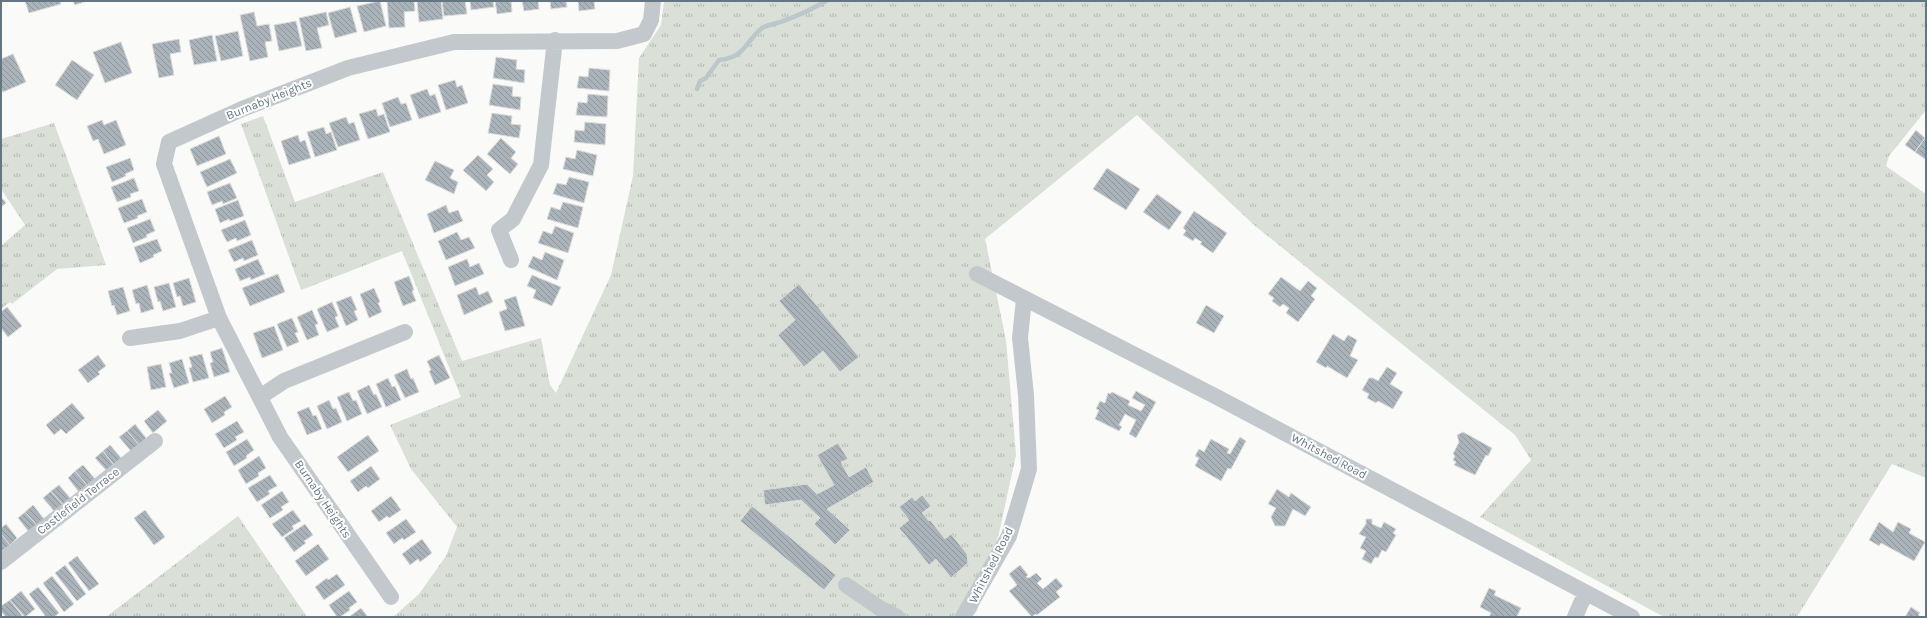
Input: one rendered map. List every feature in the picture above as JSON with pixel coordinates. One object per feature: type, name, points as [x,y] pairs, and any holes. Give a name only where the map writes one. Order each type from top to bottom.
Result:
[{"type":"street","name":"Burnaby Heights","points":[[391,597],[280,437],[219,318],[164,164],[169,142],[242,109],[348,68],[454,42],[555,40],[617,41],[644,34],[651,20],[653,1]]},
{"type":"street","points":[[511,260],[499,230],[513,219],[541,165],[555,40]]},
{"type":"street","name":"Whitshed Road","points":[[977,274],[1241,410],[1585,594],[1632,617]]},
{"type":"street","name":"Whitshed Road","points":[[963,617],[1009,536],[1029,469],[1026,394],[1020,338],[1024,299]]},
{"type":"street","points":[[130,338],[180,331],[219,318]]},
{"type":"street","points":[[260,397],[284,381],[405,332]]},
{"type":"street","name":"Castlefield Terrace","points":[[1,562],[155,441]]},
{"type":"street","points":[[846,584],[881,609],[897,617]]},
{"type":"street","points":[[1575,617],[1585,594]]},
{"type":"green space","points":[[664,1],[1926,1],[1926,110],[1889,156],[1886,166],[1926,194],[1926,478],[1892,464],[1797,617],[1664,617],[1480,517],[1531,460],[1515,435],[1254,225],[1137,115],[985,239],[1006,340],[1016,455],[1000,529],[977,611],[972,617],[393,617],[419,594],[446,556],[457,527],[411,469],[390,425],[461,397],[402,251],[301,290],[241,124],[263,116],[295,202],[383,172],[462,361],[541,338],[550,385],[556,393],[611,275],[633,176],[639,58],[661,25]]},
{"type":"green space","points":[[54,123],[106,265],[57,269],[12,304],[10,302],[1,309],[1,246],[25,225],[1,189],[1,139]]},
{"type":"green space","points":[[238,516],[307,617],[106,617]]},
{"type":"building","points":[[25,1],[60,1],[61,4],[29,13]]},
{"type":"building","points":[[73,1],[87,1],[75,5]]},
{"type":"building","points":[[380,1],[386,26],[364,32],[357,6]]},
{"type":"building","points":[[387,1],[414,1],[415,11],[404,12],[405,27],[389,28]]},
{"type":"building","points":[[417,1],[441,1],[443,19],[419,22]]},
{"type":"building","points":[[442,1],[465,1],[467,14],[444,16]]},
{"type":"building","points":[[470,1],[493,1],[494,7],[471,10]]},
{"type":"building","points":[[495,1],[511,1],[512,12],[497,14]]},
{"type":"building","points":[[522,1],[538,1],[539,9],[524,11]]},
{"type":"building","points":[[550,1],[566,1],[567,7],[551,9]]},
{"type":"building","points":[[578,1],[594,1],[595,9],[579,11]]},
{"type":"building","points":[[350,7],[357,32],[335,38],[328,13]]},
{"type":"building","points":[[254,12],[257,26],[269,24],[272,41],[265,42],[268,57],[250,61],[240,15]]},
{"type":"building","points":[[326,12],[329,25],[317,28],[322,48],[306,51],[299,18]]},
{"type":"building","points":[[296,21],[302,46],[279,51],[274,25]]},
{"type":"building","points":[[238,31],[243,56],[221,61],[215,36]]},
{"type":"building","points":[[212,35],[217,61],[194,65],[189,40]]},
{"type":"building","points":[[179,39],[181,52],[170,54],[174,75],[159,78],[152,44]]},
{"type":"building","points":[[121,42],[132,73],[105,83],[93,52]]},
{"type":"building","points":[[13,54],[26,82],[3,92],[1,88],[1,59]]},
{"type":"building","points":[[496,57],[517,60],[516,69],[525,70],[524,83],[493,78]]},
{"type":"building","points":[[72,60],[94,75],[77,100],[55,85]]},
{"type":"building","points":[[589,68],[610,70],[609,91],[577,88],[579,76],[588,77]]},
{"type":"building","points":[[455,80],[457,87],[462,85],[468,103],[446,110],[438,85]]},
{"type":"building","points":[[493,84],[513,87],[512,96],[521,97],[520,110],[489,105]]},
{"type":"building","points":[[427,89],[430,96],[435,94],[441,112],[419,119],[410,95]]},
{"type":"building","points":[[588,94],[608,96],[607,117],[576,115],[578,102],[587,103]]},
{"type":"building","points":[[398,97],[401,104],[406,103],[412,120],[390,127],[382,103]]},
{"type":"building","points":[[376,109],[378,116],[384,114],[390,132],[368,139],[359,114]]},
{"type":"building","points":[[492,113],[512,116],[511,124],[521,125],[519,138],[488,133]]},
{"type":"building","points":[[346,117],[349,124],[354,122],[360,140],[338,147],[329,123]]},
{"type":"building","points":[[102,120],[104,125],[116,120],[126,145],[104,154],[98,139],[93,141],[87,126]]},
{"type":"building","points":[[585,122],[606,124],[605,145],[574,142],[575,130],[584,131]]},
{"type":"building","points":[[324,127],[326,134],[331,132],[337,150],[315,157],[307,132]]},
{"type":"building","points":[[1916,130],[1925,138],[1915,152],[1905,145]]},
{"type":"building","points":[[298,135],[300,142],[305,140],[311,158],[289,165],[281,141]]},
{"type":"building","points":[[219,136],[226,154],[197,166],[190,149]]},
{"type":"building","points":[[501,138],[516,152],[511,158],[518,164],[510,174],[487,154]]},
{"type":"building","points":[[1925,138],[1926,157],[1925,159],[1915,152]]},
{"type":"building","points":[[577,150],[597,155],[593,176],[563,169],[566,157],[575,159]]},
{"type":"building","points":[[478,155],[493,169],[487,175],[494,182],[486,191],[463,170]]},
{"type":"building","points":[[130,158],[134,170],[125,174],[126,176],[112,182],[106,167]]},
{"type":"building","points":[[230,159],[237,173],[207,187],[200,172]]},
{"type":"building","points":[[435,161],[454,170],[450,178],[458,182],[454,194],[425,180]]},
{"type":"building","points":[[1107,168],[1140,189],[1126,210],[1093,189]]},
{"type":"building","points":[[569,177],[589,182],[584,203],[553,194],[557,183],[566,185]]},
{"type":"building","points":[[134,178],[139,191],[130,194],[131,197],[117,202],[111,187]]},
{"type":"building","points":[[230,183],[237,198],[223,204],[222,201],[212,205],[207,192]]},
{"type":"building","points":[[1157,194],[1182,212],[1169,230],[1143,212]]},
{"type":"building","points":[[1,197],[6,203],[1,207]]},
{"type":"building","points":[[142,199],[147,212],[137,216],[138,218],[124,223],[118,208]]},
{"type":"building","points":[[238,200],[244,216],[230,221],[229,219],[220,223],[215,209]]},
{"type":"building","points":[[563,202],[583,207],[578,228],[547,219],[551,207],[560,210]]},
{"type":"building","points":[[446,205],[449,213],[458,210],[463,221],[434,233],[427,214]]},
{"type":"building","points":[[1194,211],[1227,233],[1213,253],[1200,244],[1202,242],[1195,238],[1193,241],[1183,235],[1186,231],[1183,228]]},
{"type":"building","points":[[150,219],[155,231],[146,235],[147,237],[133,243],[127,228]]},
{"type":"building","points":[[245,220],[251,235],[237,241],[236,238],[227,242],[221,230]]},
{"type":"building","points":[[555,226],[574,233],[568,253],[538,243],[543,231],[552,234]]},
{"type":"building","points":[[457,232],[461,240],[469,237],[475,248],[446,260],[438,241]]},
{"type":"building","points":[[157,239],[162,251],[153,255],[154,257],[140,263],[134,247]]},
{"type":"building","points":[[252,240],[258,255],[244,261],[243,258],[234,262],[228,250]]},
{"type":"building","points":[[545,252],[564,260],[557,280],[528,267],[533,256],[542,260]]},
{"type":"building","points":[[258,259],[265,274],[251,280],[250,277],[240,281],[235,269]]},
{"type":"building","points":[[467,259],[470,267],[479,263],[484,274],[455,286],[448,267]]},
{"type":"building","points":[[278,274],[285,292],[250,306],[242,288]]},
{"type":"building","points":[[532,275],[561,287],[552,306],[533,298],[536,290],[527,286]]},
{"type":"building","points":[[409,276],[416,301],[403,306],[394,282]]},
{"type":"building","points":[[1281,277],[1300,291],[1308,281],[1317,288],[1311,296],[1315,299],[1298,322],[1286,313],[1289,308],[1283,304],[1280,307],[1272,301],[1274,298],[1268,294]]},
{"type":"building","points":[[189,278],[196,302],[183,306],[180,296],[177,297],[173,283]]},
{"type":"building","points":[[169,283],[176,307],[163,311],[160,301],[158,302],[154,287]]},
{"type":"building","points":[[799,284],[859,357],[840,372],[823,351],[804,367],[778,335],[795,320],[779,301]]},
{"type":"building","points":[[147,285],[154,309],[141,313],[139,303],[136,304],[132,290]]},
{"type":"building","points":[[123,287],[130,311],[117,315],[114,305],[112,306],[108,291]]},
{"type":"building","points":[[476,287],[479,295],[488,291],[493,302],[464,315],[457,295]]},
{"type":"building","points":[[374,288],[380,302],[378,303],[382,312],[369,318],[360,294]]},
{"type":"building","points":[[351,296],[357,310],[354,311],[358,320],[346,326],[336,302]]},
{"type":"building","points":[[516,296],[525,326],[505,331],[499,312],[507,309],[504,300]]},
{"type":"building","points":[[332,302],[338,316],[335,317],[339,327],[327,332],[317,309]]},
{"type":"building","points":[[1206,305],[1224,316],[1214,333],[1196,323]]},
{"type":"building","points":[[7,307],[22,326],[8,337],[1,328],[1,312]]},
{"type":"building","points":[[312,310],[318,324],[315,325],[319,335],[307,340],[297,317]]},
{"type":"building","points":[[292,318],[298,332],[295,333],[299,342],[287,347],[277,324]]},
{"type":"building","points":[[274,326],[283,350],[262,358],[253,333]]},
{"type":"building","points":[[1333,334],[1344,341],[1348,335],[1357,340],[1350,356],[1358,360],[1347,378],[1327,366],[1326,368],[1316,362]]},
{"type":"building","points":[[222,348],[230,372],[214,377],[210,363],[213,362],[210,352]]},
{"type":"building","points":[[202,354],[209,378],[193,382],[189,368],[192,367],[189,357]]},
{"type":"building","points":[[98,355],[106,366],[98,372],[100,374],[88,383],[78,370]]},
{"type":"building","points":[[439,355],[450,378],[435,385],[429,371],[431,370],[427,361]]},
{"type":"building","points":[[182,359],[189,383],[174,388],[169,373],[172,373],[169,363]]},
{"type":"building","points":[[161,364],[166,387],[151,390],[147,367]]},
{"type":"building","points":[[1387,367],[1397,373],[1390,384],[1403,392],[1393,409],[1378,401],[1376,403],[1367,398],[1369,394],[1362,390],[1369,378],[1373,378],[1378,381]]},
{"type":"building","points":[[407,369],[419,392],[405,398],[394,375]]},
{"type":"building","points":[[388,378],[392,387],[395,386],[401,400],[386,407],[376,384]]},
{"type":"building","points":[[369,385],[374,395],[376,394],[382,407],[367,414],[357,391]]},
{"type":"building","points":[[1136,391],[1156,402],[1136,438],[1129,434],[1136,420],[1125,414],[1119,425],[1122,427],[1119,431],[1095,419],[1099,410],[1096,409],[1100,401],[1105,403],[1108,393],[1110,394],[1112,392],[1130,401],[1128,405],[1141,411],[1145,405],[1132,398]]},
{"type":"building","points":[[349,392],[353,401],[356,400],[362,414],[347,421],[337,397]]},
{"type":"building","points":[[225,396],[232,407],[224,412],[225,415],[212,423],[204,409]]},
{"type":"building","points":[[329,400],[333,409],[336,408],[342,422],[327,429],[317,406]]},
{"type":"building","points":[[72,403],[85,418],[66,434],[61,429],[54,435],[46,425]]},
{"type":"building","points":[[309,407],[313,416],[316,415],[322,429],[307,435],[297,412]]},
{"type":"building","points":[[158,410],[167,421],[153,433],[144,421]]},
{"type":"building","points":[[237,421],[244,432],[235,437],[237,440],[224,448],[215,434]]},
{"type":"building","points":[[135,424],[146,438],[139,445],[127,431]]},
{"type":"building","points":[[127,431],[139,445],[131,451],[119,437]]},
{"type":"building","points":[[1463,432],[1492,448],[1488,456],[1486,455],[1475,475],[1454,465],[1456,462],[1453,460],[1455,456],[1453,454],[1459,442],[1457,435]]},
{"type":"building","points":[[368,435],[379,451],[348,472],[337,457]]},
{"type":"building","points":[[1240,437],[1246,441],[1231,469],[1228,468],[1221,481],[1195,466],[1199,458],[1195,456],[1199,449],[1204,452],[1211,439],[1229,449],[1227,453],[1230,454]]},
{"type":"building","points":[[247,439],[254,450],[246,456],[247,458],[234,466],[226,452]]},
{"type":"building","points":[[838,443],[848,459],[841,462],[849,477],[866,467],[874,482],[827,509],[850,530],[835,545],[814,524],[820,518],[801,500],[765,505],[763,490],[807,484],[817,494],[834,485],[817,455]]},
{"type":"building","points":[[110,445],[122,459],[114,465],[103,451]]},
{"type":"building","points":[[103,451],[114,465],[107,471],[95,458]]},
{"type":"building","points":[[259,456],[266,468],[258,473],[259,476],[246,484],[238,470]]},
{"type":"building","points":[[83,465],[95,479],[87,485],[75,471]]},
{"type":"building","points":[[371,466],[380,479],[368,488],[366,486],[358,492],[350,481]]},
{"type":"building","points":[[75,471],[87,485],[79,492],[68,478]]},
{"type":"building","points":[[270,475],[277,486],[268,491],[270,494],[257,502],[248,488]]},
{"type":"building","points":[[59,485],[71,499],[63,505],[51,491]]},
{"type":"building","points":[[1277,489],[1289,497],[1291,493],[1311,507],[1305,516],[1293,509],[1285,526],[1275,526],[1271,517],[1276,508],[1268,504]]},
{"type":"building","points":[[51,491],[63,505],[55,512],[43,498]]},
{"type":"building","points":[[282,491],[289,502],[281,507],[283,510],[270,518],[261,505]]},
{"type":"building","points":[[922,495],[931,506],[922,513],[929,521],[930,520],[945,539],[951,534],[967,554],[968,563],[951,578],[936,559],[929,565],[899,528],[909,520],[899,507],[912,497],[915,501]]},
{"type":"building","points":[[391,496],[401,510],[389,518],[387,516],[379,522],[371,511]]},
{"type":"building","points":[[33,505],[44,519],[37,525],[25,512]]},
{"type":"building","points":[[752,506],[836,575],[824,590],[740,521]]},
{"type":"building","points":[[145,510],[165,537],[154,545],[134,518]]},
{"type":"building","points":[[293,510],[301,521],[292,526],[294,529],[282,537],[272,524]]},
{"type":"building","points":[[25,512],[37,525],[29,532],[18,518]]},
{"type":"building","points":[[406,519],[416,532],[404,540],[402,538],[394,544],[386,533]]},
{"type":"building","points":[[1366,519],[1372,519],[1372,524],[1381,528],[1384,522],[1396,529],[1393,533],[1396,535],[1386,552],[1382,550],[1378,558],[1375,557],[1371,564],[1362,559],[1366,551],[1360,548],[1366,537],[1359,534],[1366,524]]},
{"type":"building","points":[[1879,522],[1893,532],[1898,522],[1911,529],[1909,533],[1925,542],[1914,561],[1881,543],[1879,546],[1869,540]]},
{"type":"building","points":[[6,524],[17,538],[10,545],[1,534],[1,528]]},
{"type":"building","points":[[305,524],[313,535],[304,541],[306,543],[294,552],[284,538]]},
{"type":"building","points":[[1,534],[10,545],[2,551],[1,550]]},
{"type":"building","points":[[422,539],[432,553],[420,562],[418,559],[410,565],[402,554]]},
{"type":"building","points":[[318,544],[329,559],[306,576],[295,561]]},
{"type":"building","points":[[77,556],[99,584],[89,591],[68,563]]},
{"type":"building","points":[[65,565],[86,594],[77,601],[55,573]]},
{"type":"building","points":[[1020,565],[1028,575],[1026,577],[1029,578],[1036,573],[1042,579],[1037,583],[1043,589],[1056,578],[1063,586],[1056,592],[1060,597],[1037,615],[1035,614],[1032,617],[1009,591],[1017,585],[1009,574]]},
{"type":"building","points":[[337,574],[345,585],[324,600],[315,587],[327,578],[328,580]]},
{"type":"building","points":[[52,576],[74,604],[64,612],[43,583]]},
{"type":"building","points":[[38,587],[59,613],[54,617],[46,617],[29,594]]},
{"type":"building","points":[[1489,588],[1496,591],[1494,595],[1521,608],[1517,616],[1518,617],[1489,617],[1491,613],[1480,607]]},
{"type":"building","points":[[21,591],[35,609],[25,617],[10,600]]},
{"type":"building","points":[[349,591],[357,602],[349,608],[350,610],[340,617],[337,617],[329,605]]},
{"type":"building","points":[[10,600],[23,617],[6,617],[1,611],[1,606]]},
{"type":"building","points":[[1911,607],[1920,613],[1918,615],[1922,617],[1905,617]]},
{"type":"building","points":[[361,608],[368,617],[349,617]]},
{"type":"waterway","points":[[697,89],[700,81],[706,78],[719,60],[728,59],[740,53],[756,33],[762,28],[794,17],[826,1]]}]
